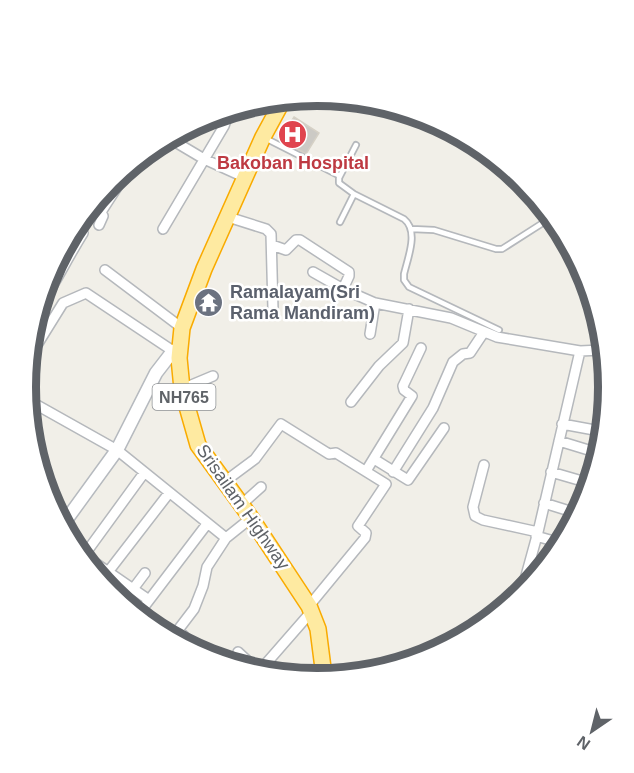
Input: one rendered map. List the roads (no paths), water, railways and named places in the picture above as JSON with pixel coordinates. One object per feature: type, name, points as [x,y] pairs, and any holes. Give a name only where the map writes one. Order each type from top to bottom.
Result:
[{"type":"highway","name":"Srisailam Highway","points":[[279,108],[263,137],[204,269],[176,350],[182,388],[198,445],[251,519],[310,609],[318,629],[323,668]]},
{"type":"main road","points":[[68,517],[117,450],[156,373],[176,350]]},
{"type":"street","points":[[163,229],[225,121]]},
{"type":"street","points":[[177,143],[204,159],[246,178]]},
{"type":"street","points":[[99,225],[103,216],[102,206]]},
{"type":"street","points":[[228,217],[271,234],[273,309]]},
{"type":"street","points":[[56,281],[82,232]]},
{"type":"street","points":[[272,245],[286,250],[297,239],[300,240],[349,272],[350,276],[343,289]]},
{"type":"street","points":[[105,270],[182,328]]},
{"type":"street","points":[[313,272],[375,303],[450,318],[497,337],[580,351],[596,351]]},
{"type":"street","points":[[40,340],[63,303],[86,293],[176,350]]},
{"type":"street","points":[[370,334],[375,303]]},
{"type":"street","points":[[351,402],[385,360],[404,343],[409,309]]},
{"type":"street","points":[[393,472],[433,408],[453,362],[460,356],[470,353],[484,332]]},
{"type":"street","points":[[366,471],[412,396],[404,390],[403,386],[421,348]]},
{"type":"street","points":[[526,574],[580,351]]},
{"type":"street","points":[[182,388],[213,376]]},
{"type":"street","points":[[37,409],[117,450],[226,538]]},
{"type":"street","points":[[224,482],[255,459],[281,424],[329,454],[336,453],[386,484],[358,526],[366,533],[365,538],[266,663]]},
{"type":"street","points":[[562,424],[595,430]]},
{"type":"street","points":[[374,459],[408,480],[444,428]]},
{"type":"street","points":[[559,441],[590,451]]},
{"type":"street","points":[[484,465],[472,507],[475,516],[553,540]]},
{"type":"street","points":[[551,472],[582,481]]},
{"type":"street","points":[[88,550],[144,474]]},
{"type":"street","points":[[241,505],[261,487]]},
{"type":"street","points":[[108,573],[169,493]]},
{"type":"street","points":[[544,503],[569,511]]},
{"type":"street","points":[[180,632],[178,630],[194,609],[207,567],[226,538],[251,519]]},
{"type":"street","points":[[143,607],[207,524]]},
{"type":"street","points":[[105,571],[148,600]]},
{"type":"street","points":[[133,589],[145,573]]},
{"type":"street","points":[[238,652],[245,658]]},
{"type":"lane","points":[[263,137],[340,176]]},
{"type":"lane","points":[[357,145],[340,176],[339,183],[354,194],[404,219],[412,229],[434,230],[502,249],[545,222]]},
{"type":"lane","points":[[340,222],[354,194]]},
{"type":"lane","points":[[412,229],[404,274],[404,280],[409,287],[499,330]]},
{"type":"place","name":"Bakoban Hospital","points":[[293,134]]},
{"type":"place","name":"Ramalayam(Sri Rama Mandiram)","points":[[209,302]]}]
